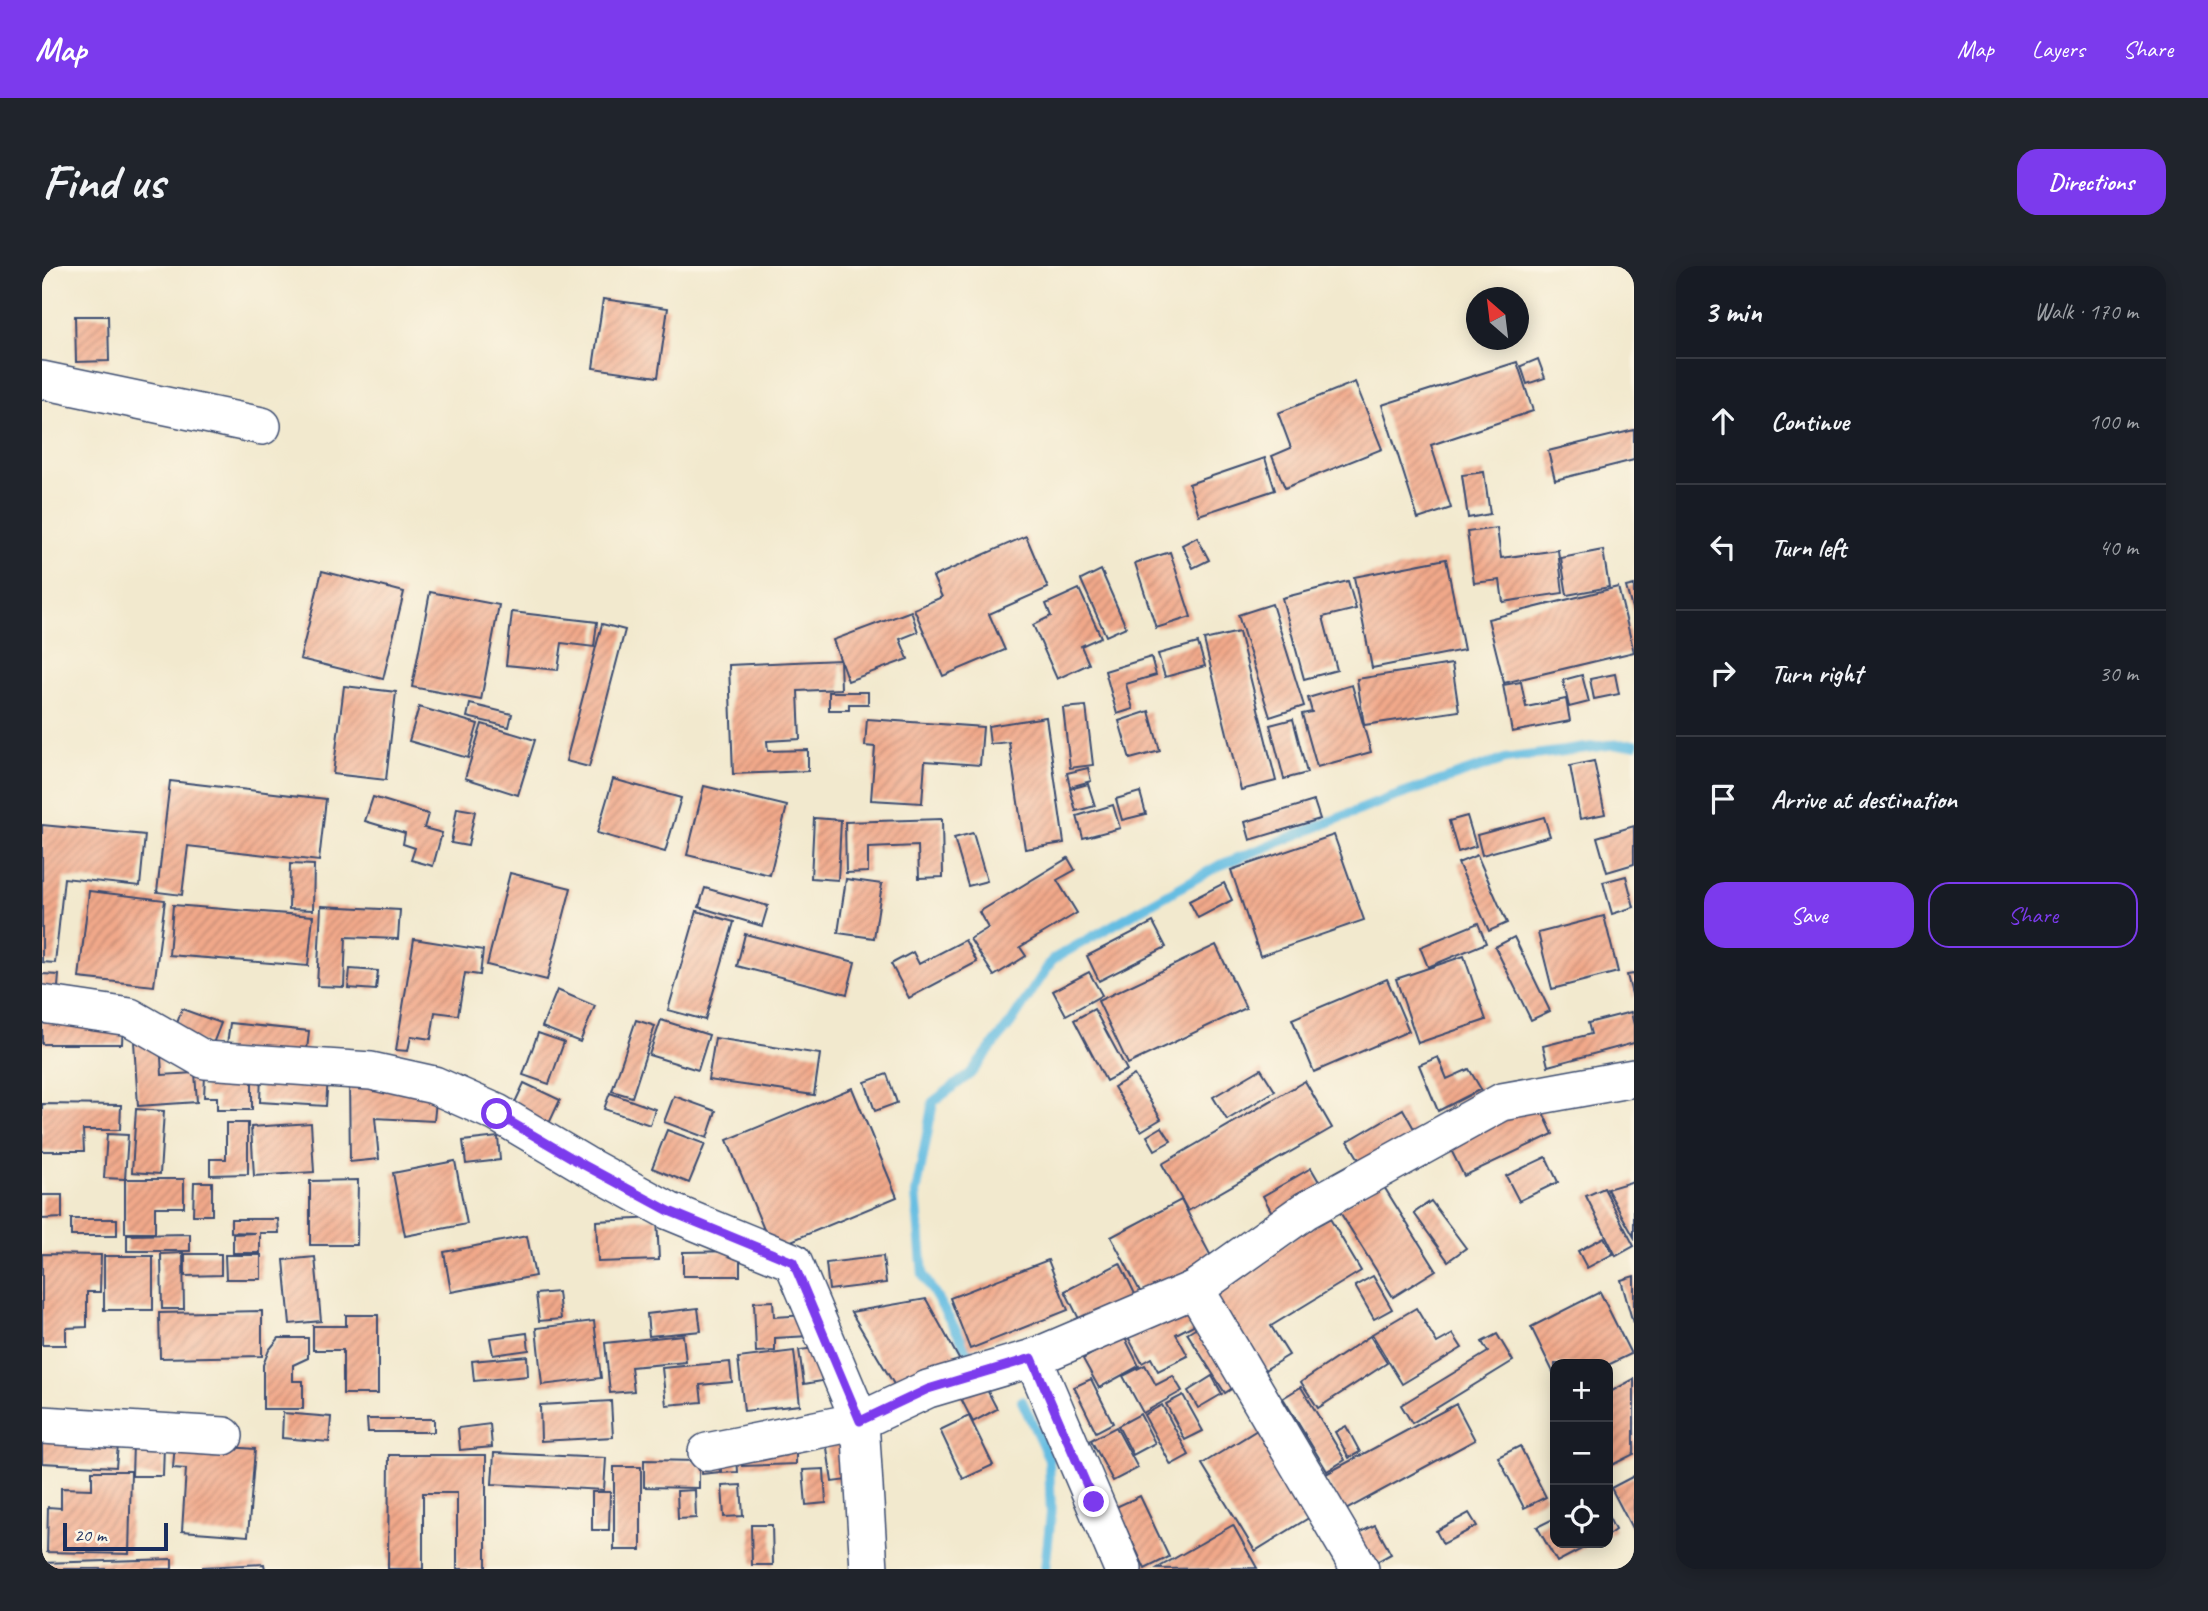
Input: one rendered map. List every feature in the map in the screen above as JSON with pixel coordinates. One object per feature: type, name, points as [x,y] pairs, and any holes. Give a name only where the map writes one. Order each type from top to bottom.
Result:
[{"type":"street","points":[[42,380],[262,426]]},
{"type":"street","points":[[42,1004],[130,1017],[205,1060],[371,1071],[434,1084],[497,1114],[669,1211],[793,1262],[860,1421],[869,1569]]},
{"type":"street","points":[[707,1452],[860,1421],[928,1389],[1032,1358],[1195,1289],[1306,1210],[1502,1102],[1634,1078]]},
{"type":"street","points":[[1195,1289],[1360,1569]]},
{"type":"street","points":[[1032,1358],[1123,1569]]},
{"type":"street","points":[[42,1425],[224,1436]]},
{"type":"building","points":[[603,299],[668,308],[658,377],[593,368]]},
{"type":"building","points":[[75,316],[108,316],[109,361],[76,362]]},
{"type":"building","points":[[1538,359],[1545,378],[1527,384],[1521,366]]},
{"type":"building","points":[[1517,362],[1533,411],[1431,445],[1451,508],[1418,519],[1382,405]]},
{"type":"building","points":[[1355,382],[1382,449],[1285,488],[1272,456],[1291,448],[1278,413]]},
{"type":"building","points":[[1634,430],[1634,460],[1555,480],[1548,451]]},
{"type":"building","points":[[1265,458],[1275,490],[1199,515],[1189,484]]},
{"type":"building","points":[[1484,472],[1490,514],[1468,518],[1462,475]]},
{"type":"building","points":[[1497,528],[1501,558],[1558,550],[1563,593],[1503,602],[1500,580],[1474,583],[1467,532]]},
{"type":"building","points":[[1026,536],[1048,588],[989,614],[1005,650],[943,676],[914,609],[942,597],[933,577]]},
{"type":"building","points":[[1197,537],[1209,560],[1193,568],[1182,545]]},
{"type":"building","points":[[1603,550],[1609,587],[1567,595],[1561,558]]},
{"type":"building","points":[[1170,552],[1191,617],[1156,628],[1135,563]]},
{"type":"building","points":[[1446,559],[1464,650],[1372,668],[1354,577]]},
{"type":"building","points":[[1101,570],[1126,627],[1106,636],[1081,580]]},
{"type":"building","points":[[322,571],[404,592],[383,679],[300,659]]},
{"type":"building","points":[[1348,581],[1356,609],[1323,617],[1337,670],[1304,679],[1282,598]]},
{"type":"building","points":[[1634,585],[1634,612],[1633,612],[1626,587]]},
{"type":"building","points":[[1618,587],[1634,652],[1504,683],[1488,619]]},
{"type":"building","points":[[1079,589],[1101,637],[1081,646],[1089,664],[1057,679],[1033,625],[1051,616],[1046,604]]},
{"type":"building","points":[[430,592],[499,605],[481,700],[412,687]]},
{"type":"building","points":[[1272,604],[1304,706],[1270,717],[1238,615]]},
{"type":"building","points":[[911,611],[918,632],[900,639],[908,659],[848,681],[833,640]]},
{"type":"building","points":[[512,612],[597,622],[594,647],[562,643],[558,670],[506,665]]},
{"type":"building","points":[[602,624],[625,630],[589,767],[566,761]]},
{"type":"building","points":[[1239,632],[1276,781],[1241,790],[1204,640]]},
{"type":"building","points":[[1198,643],[1205,666],[1165,677],[1158,654]]},
{"type":"building","points":[[1151,657],[1156,675],[1126,684],[1133,709],[1117,714],[1105,671]]},
{"type":"building","points":[[840,660],[841,689],[798,691],[800,739],[767,741],[768,751],[808,750],[808,771],[733,774],[729,665]]},
{"type":"building","points":[[1452,664],[1459,711],[1364,725],[1357,679]]},
{"type":"building","points":[[1615,674],[1619,694],[1594,699],[1590,679]]},
{"type":"building","points":[[1582,675],[1589,702],[1569,707],[1563,680]]},
{"type":"building","points":[[1521,682],[1526,707],[1566,699],[1570,721],[1512,732],[1503,685]]},
{"type":"building","points":[[1352,685],[1371,752],[1317,767],[1302,714],[1312,712],[1308,698]]},
{"type":"building","points":[[344,686],[396,692],[386,780],[333,774]]},
{"type":"building","points":[[829,692],[868,692],[868,704],[849,704],[849,710],[829,710]]},
{"type":"building","points":[[470,704],[512,714],[509,727],[467,717]]},
{"type":"building","points":[[1086,706],[1093,765],[1070,768],[1063,708]]},
{"type":"building","points":[[419,707],[478,724],[468,758],[409,741]]},
{"type":"building","points":[[1149,711],[1160,751],[1130,759],[1119,721]]},
{"type":"building","points":[[1046,717],[1064,843],[1025,849],[1009,742],[990,744],[988,726]]},
{"type":"building","points":[[867,719],[983,727],[980,765],[925,761],[922,803],[871,800],[875,747],[865,746]]},
{"type":"building","points":[[1293,719],[1307,773],[1284,779],[1270,725]]},
{"type":"building","points":[[482,724],[535,740],[518,795],[465,778]]},
{"type":"building","points":[[1594,761],[1605,814],[1580,819],[1570,766]]},
{"type":"building","points":[[1088,768],[1091,781],[1070,787],[1067,773]]},
{"type":"building","points":[[613,779],[681,798],[665,852],[597,833]]},
{"type":"building","points":[[170,781],[326,799],[319,861],[188,846],[182,895],[157,892]]},
{"type":"building","points":[[1088,784],[1095,806],[1076,811],[1070,789]]},
{"type":"building","points":[[704,786],[787,806],[770,875],[687,855]]},
{"type":"building","points":[[1140,792],[1146,814],[1122,820],[1116,799]]},
{"type":"building","points":[[373,797],[428,814],[424,828],[442,833],[433,866],[411,860],[415,848],[403,844],[405,833],[365,821]]},
{"type":"building","points":[[1314,801],[1320,819],[1250,840],[1245,822]]},
{"type":"building","points":[[1113,805],[1120,828],[1083,838],[1077,816]]},
{"type":"building","points":[[457,808],[475,811],[468,846],[451,843]]},
{"type":"building","points":[[1467,816],[1476,846],[1458,852],[1449,821]]},
{"type":"building","points":[[1544,817],[1550,836],[1482,855],[1477,835]]},
{"type":"building","points":[[814,818],[841,820],[838,880],[811,878]]},
{"type":"building","points":[[942,819],[943,877],[919,878],[918,846],[868,848],[868,872],[846,873],[845,822]]},
{"type":"building","points":[[42,825],[145,835],[140,886],[64,878],[55,963],[42,962]]},
{"type":"building","points":[[1634,826],[1634,864],[1607,872],[1597,837]]},
{"type":"building","points":[[973,833],[987,881],[968,886],[954,838]]},
{"type":"building","points":[[1334,835],[1364,920],[1260,956],[1231,870]]},
{"type":"building","points":[[1477,855],[1507,923],[1489,931],[1458,863]]},
{"type":"building","points":[[1068,858],[1075,870],[1057,880],[1077,913],[1020,947],[1026,956],[994,976],[970,939],[988,928],[979,912]]},
{"type":"building","points":[[290,864],[314,865],[313,910],[289,909]]},
{"type":"building","points":[[510,873],[571,888],[547,980],[487,965]]},
{"type":"building","points":[[1626,876],[1634,907],[1612,914],[1603,882]]},
{"type":"building","points":[[846,879],[882,884],[874,938],[838,933]]},
{"type":"building","points":[[1224,883],[1232,900],[1198,918],[1189,901]]},
{"type":"building","points":[[705,888],[768,906],[762,926],[699,907]]},
{"type":"building","points":[[89,891],[165,900],[154,986],[79,978]]},
{"type":"building","points":[[173,905],[313,916],[308,966],[169,955]]},
{"type":"building","points":[[321,906],[400,910],[398,939],[346,937],[344,987],[317,986]]},
{"type":"building","points":[[697,911],[734,922],[705,1020],[668,1010]]},
{"type":"building","points":[[1604,916],[1618,972],[1552,989],[1538,933]]},
{"type":"building","points":[[1153,922],[1166,947],[1099,981],[1087,956]]},
{"type":"building","points":[[1478,923],[1486,943],[1428,967],[1420,947]]},
{"type":"building","points":[[745,934],[855,962],[847,994],[737,966]]},
{"type":"building","points":[[1514,937],[1550,1011],[1531,1020],[1495,947]]},
{"type":"building","points":[[414,939],[483,950],[480,975],[465,973],[458,1015],[435,1012],[431,1039],[411,1036],[408,1051],[396,1050]]},
{"type":"building","points":[[965,940],[977,962],[909,998],[891,964],[913,952],[919,964]]},
{"type":"building","points":[[1216,945],[1246,1008],[1128,1064],[1098,1001]]},
{"type":"building","points":[[1464,956],[1486,1020],[1418,1043],[1396,979]]},
{"type":"building","points":[[350,969],[378,971],[376,990],[348,988]]},
{"type":"building","points":[[1089,972],[1102,995],[1066,1015],[1053,991]]},
{"type":"building","points":[[42,974],[59,975],[58,987],[42,987]]},
{"type":"building","points":[[1634,974],[1634,998],[1633,998],[1627,975]]},
{"type":"building","points":[[1387,979],[1409,1031],[1314,1072],[1292,1019]]},
{"type":"building","points":[[557,990],[595,1006],[580,1042],[542,1027]]},
{"type":"building","points":[[182,1009],[221,1023],[212,1046],[174,1032]]},
{"type":"building","points":[[1094,1009],[1127,1070],[1106,1081],[1074,1020]]},
{"type":"building","points":[[1631,1012],[1634,1043],[1548,1066],[1543,1046],[1591,1034],[1588,1023]]},
{"type":"building","points":[[42,1020],[123,1020],[122,1044],[42,1044]]},
{"type":"building","points":[[636,1020],[655,1026],[632,1097],[612,1091]]},
{"type":"building","points":[[661,1020],[709,1035],[698,1070],[649,1055]]},
{"type":"building","points":[[230,1023],[309,1031],[306,1060],[226,1051]]},
{"type":"building","points":[[538,1033],[564,1042],[549,1084],[523,1075]]},
{"type":"building","points":[[715,1038],[820,1054],[814,1095],[708,1080]]},
{"type":"building","points":[[160,1039],[162,1075],[195,1073],[197,1102],[138,1106],[134,1041]]},
{"type":"building","points":[[1438,1057],[1447,1079],[1469,1069],[1481,1089],[1438,1111],[1419,1065]]},
{"type":"building","points":[[1261,1069],[1275,1091],[1227,1120],[1213,1097]]},
{"type":"building","points":[[261,1073],[328,1077],[326,1106],[260,1102]]},
{"type":"building","points":[[887,1074],[897,1103],[875,1111],[865,1082]]},
{"type":"building","points":[[205,1075],[252,1075],[252,1110],[217,1110],[217,1097],[204,1097]]},
{"type":"building","points":[[1134,1075],[1161,1119],[1141,1131],[1114,1087]]},
{"type":"building","points":[[349,1077],[437,1090],[434,1121],[375,1118],[379,1159],[350,1162]]},
{"type":"building","points":[[1305,1081],[1332,1128],[1188,1211],[1162,1164]]},
{"type":"building","points":[[524,1083],[560,1100],[546,1130],[510,1113]]},
{"type":"building","points":[[852,1088],[897,1197],[772,1249],[727,1140]]},
{"type":"building","points":[[610,1093],[655,1109],[650,1125],[604,1109]]},
{"type":"building","points":[[674,1096],[716,1111],[707,1138],[664,1122]]},
{"type":"building","points":[[1538,1102],[1553,1134],[1464,1176],[1448,1144]]},
{"type":"building","points":[[42,1104],[121,1105],[120,1130],[83,1130],[84,1151],[42,1151]]},
{"type":"building","points":[[136,1109],[164,1111],[160,1174],[132,1172]]},
{"type":"building","points":[[1403,1109],[1418,1136],[1364,1168],[1348,1141]]},
{"type":"building","points":[[226,1123],[248,1123],[248,1174],[210,1175],[210,1159],[226,1159]]},
{"type":"building","points":[[311,1123],[314,1172],[254,1176],[251,1127]]},
{"type":"building","points":[[1162,1127],[1171,1141],[1155,1150],[1147,1136]]},
{"type":"building","points":[[667,1130],[705,1144],[689,1183],[652,1168]]},
{"type":"building","points":[[107,1134],[128,1135],[125,1179],[104,1178]]},
{"type":"building","points":[[498,1137],[500,1160],[466,1164],[463,1141]]},
{"type":"building","points":[[1546,1157],[1558,1182],[1519,1201],[1506,1176]]},
{"type":"building","points":[[455,1161],[467,1224],[405,1236],[393,1173]]},
{"type":"building","points":[[1311,1168],[1325,1192],[1276,1220],[1263,1196]]},
{"type":"building","points":[[125,1179],[184,1179],[184,1207],[155,1207],[155,1233],[125,1233]]},
{"type":"building","points":[[358,1180],[357,1245],[310,1245],[310,1181]]},
{"type":"building","points":[[1634,1181],[1634,1237],[1607,1189]]},
{"type":"building","points":[[194,1182],[212,1182],[212,1215],[193,1215]]},
{"type":"building","points":[[1381,1182],[1436,1270],[1393,1297],[1338,1209]]},
{"type":"building","points":[[1604,1188],[1634,1246],[1616,1256],[1586,1196]]},
{"type":"building","points":[[42,1195],[62,1195],[62,1218],[42,1219]]},
{"type":"building","points":[[1181,1200],[1212,1258],[1142,1295],[1111,1237]]},
{"type":"building","points":[[1431,1201],[1466,1248],[1448,1261],[1414,1213]]},
{"type":"building","points":[[1329,1217],[1361,1271],[1271,1326],[1289,1355],[1258,1374],[1207,1291]]},
{"type":"building","points":[[657,1218],[659,1260],[598,1262],[596,1221]]},
{"type":"building","points":[[71,1219],[117,1219],[117,1236],[71,1236]]},
{"type":"building","points":[[231,1219],[278,1219],[279,1233],[260,1233],[260,1253],[233,1253],[233,1234],[256,1233],[231,1232]]},
{"type":"building","points":[[190,1234],[190,1251],[127,1251],[127,1235]]},
{"type":"building","points":[[527,1236],[535,1276],[451,1292],[444,1252]]},
{"type":"building","points":[[1604,1237],[1613,1254],[1587,1268],[1578,1251]]},
{"type":"building","points":[[740,1251],[740,1276],[683,1276],[683,1252]]},
{"type":"building","points":[[183,1253],[184,1309],[162,1309],[161,1254]]},
{"type":"building","points":[[42,1254],[101,1255],[100,1292],[87,1292],[87,1327],[66,1328],[66,1345],[42,1345]]},
{"type":"building","points":[[185,1254],[221,1254],[221,1275],[185,1276]]},
{"type":"building","points":[[225,1255],[261,1255],[261,1279],[226,1279]]},
{"type":"building","points":[[104,1256],[153,1256],[153,1310],[104,1310]]},
{"type":"building","points":[[883,1256],[886,1283],[829,1290],[826,1263]]},
{"type":"building","points":[[315,1257],[321,1321],[290,1324],[284,1260]]},
{"type":"building","points":[[1048,1260],[1068,1310],[970,1349],[950,1298]]},
{"type":"building","points":[[1120,1263],[1136,1296],[1081,1323],[1065,1291]]},
{"type":"building","points":[[1373,1276],[1392,1309],[1374,1319],[1355,1286]]},
{"type":"building","points":[[1634,1276],[1634,1323],[1633,1323],[1621,1280]]},
{"type":"building","points":[[558,1292],[561,1319],[539,1321],[536,1294]]},
{"type":"building","points":[[1600,1292],[1631,1354],[1613,1363],[1613,1359],[1550,1359],[1550,1366],[1531,1327]]},
{"type":"building","points":[[926,1299],[965,1370],[895,1386],[851,1312]]},
{"type":"building","points":[[773,1301],[774,1317],[808,1315],[809,1336],[775,1338],[775,1351],[756,1352],[754,1302]]},
{"type":"building","points":[[1195,1302],[1205,1319],[1176,1334],[1188,1356],[1158,1371],[1151,1358],[1142,1363],[1128,1337]]},
{"type":"building","points":[[698,1308],[701,1331],[649,1336],[647,1314]]},
{"type":"building","points":[[1416,1308],[1437,1343],[1453,1334],[1462,1348],[1402,1384],[1372,1334]]},
{"type":"building","points":[[262,1311],[262,1356],[160,1358],[159,1313]]},
{"type":"building","points":[[346,1315],[378,1315],[378,1394],[343,1394],[343,1350],[313,1350],[313,1326],[346,1326]]},
{"type":"building","points":[[594,1321],[601,1378],[542,1385],[536,1328]]},
{"type":"building","points":[[1205,1322],[1242,1382],[1225,1393],[1187,1333]]},
{"type":"building","points":[[527,1333],[529,1350],[493,1355],[490,1338]]},
{"type":"building","points":[[1497,1334],[1513,1361],[1412,1423],[1401,1405],[1488,1352],[1482,1342]]},
{"type":"building","points":[[683,1335],[686,1362],[631,1367],[634,1391],[610,1393],[605,1343]]},
{"type":"building","points":[[1124,1336],[1139,1366],[1099,1388],[1083,1359]]},
{"type":"building","points":[[1370,1336],[1387,1363],[1318,1408],[1301,1382]]},
{"type":"building","points":[[279,1338],[308,1338],[308,1358],[293,1365],[293,1381],[303,1381],[303,1409],[263,1409],[263,1365],[269,1350]]},
{"type":"building","points":[[816,1348],[822,1381],[804,1384],[799,1350]]},
{"type":"building","points":[[794,1351],[800,1405],[744,1411],[738,1358]]},
{"type":"building","points":[[527,1356],[528,1376],[474,1381],[472,1361]]},
{"type":"building","points":[[730,1362],[732,1382],[700,1385],[702,1402],[666,1405],[662,1368]]},
{"type":"building","points":[[1145,1365],[1156,1385],[1173,1376],[1182,1391],[1143,1413],[1123,1376]]},
{"type":"building","points":[[1212,1376],[1222,1394],[1198,1408],[1188,1391]]},
{"type":"building","points":[[1091,1379],[1113,1423],[1096,1432],[1074,1387]]},
{"type":"building","points":[[1634,1379],[1634,1454],[1613,1464],[1613,1422],[1613,1390]]},
{"type":"building","points":[[983,1382],[997,1409],[973,1422],[959,1395]]},
{"type":"building","points":[[1301,1387],[1345,1460],[1327,1471],[1283,1398]]},
{"type":"building","points":[[1183,1395],[1203,1431],[1185,1440],[1166,1404]]},
{"type":"building","points":[[611,1401],[613,1437],[541,1441],[540,1405]]},
{"type":"building","points":[[1456,1404],[1475,1440],[1344,1511],[1324,1475]]},
{"type":"building","points":[[1162,1405],[1189,1455],[1171,1465],[1144,1415]]},
{"type":"building","points":[[283,1413],[331,1417],[329,1442],[282,1438]]},
{"type":"building","points":[[1140,1414],[1155,1443],[1133,1455],[1118,1426]]},
{"type":"building","points":[[969,1416],[993,1465],[963,1479],[940,1430]]},
{"type":"building","points":[[367,1419],[434,1419],[434,1432],[368,1432]]},
{"type":"building","points":[[490,1424],[492,1447],[460,1450],[458,1428]]},
{"type":"building","points":[[1267,1424],[1320,1511],[1255,1551],[1202,1464]]},
{"type":"building","points":[[1346,1426],[1360,1452],[1349,1458],[1335,1432]]},
{"type":"building","points":[[1116,1427],[1138,1468],[1113,1481],[1091,1440]]},
{"type":"building","points":[[850,1437],[856,1479],[832,1482],[826,1441]]},
{"type":"building","points":[[42,1441],[118,1445],[116,1467],[42,1463]]},
{"type":"building","points":[[175,1443],[255,1449],[248,1536],[182,1531],[186,1469],[173,1468]]},
{"type":"building","points":[[133,1444],[164,1445],[163,1476],[132,1476]]},
{"type":"building","points":[[1520,1446],[1546,1497],[1524,1508],[1498,1457]]},
{"type":"building","points":[[796,1448],[796,1464],[742,1466],[742,1450]]},
{"type":"building","points":[[494,1453],[606,1458],[604,1490],[492,1484]]},
{"type":"building","points":[[389,1455],[486,1455],[486,1569],[457,1569],[457,1493],[423,1493],[423,1569],[388,1569]]},
{"type":"building","points":[[737,1455],[738,1472],[722,1473],[721,1456]]},
{"type":"building","points":[[718,1456],[720,1472],[702,1474],[701,1457]]},
{"type":"building","points":[[644,1460],[699,1461],[699,1488],[644,1487]]},
{"type":"building","points":[[614,1467],[641,1467],[641,1550],[614,1550]]},
{"type":"building","points":[[824,1469],[826,1503],[806,1505],[803,1470]]},
{"type":"building","points":[[92,1471],[131,1471],[129,1554],[47,1552],[48,1507],[61,1508],[61,1488],[92,1489]]},
{"type":"building","points":[[1634,1476],[1634,1532],[1613,1492],[1613,1487]]},
{"type":"building","points":[[741,1485],[743,1516],[724,1517],[722,1486]]},
{"type":"building","points":[[695,1490],[696,1518],[678,1519],[677,1491]]},
{"type":"building","points":[[592,1492],[610,1492],[609,1530],[592,1530]]},
{"type":"building","points":[[1140,1496],[1169,1557],[1145,1569],[1116,1507]]},
{"type":"building","points":[[1469,1513],[1477,1526],[1443,1544],[1436,1531]]},
{"type":"building","points":[[1550,1520],[1550,1548],[1584,1548],[1557,1562],[1537,1527]]},
{"type":"building","points":[[751,1525],[772,1525],[773,1565],[752,1565]]},
{"type":"building","points":[[1233,1525],[1257,1568],[1156,1569]]},
{"type":"building","points":[[1375,1525],[1391,1554],[1371,1565],[1355,1535]]},
{"type":"building","points":[[172,1559],[172,1569],[42,1569],[42,1563]]},
{"type":"building","points":[[264,1564],[265,1569],[203,1569],[203,1567]]},
{"type":"waterway","points":[[969,1352],[923,1275],[916,1194],[933,1102],[970,1074],[1011,1023],[1053,959],[1218,866],[1385,800],[1505,759],[1634,744]]},
{"type":"waterway","points":[[1022,1401],[1049,1459],[1051,1514],[1045,1569]]},
{"type":"route","points":[[497,1114],[669,1211],[793,1262],[860,1421],[928,1389],[1032,1358],[1094,1502]]}]
